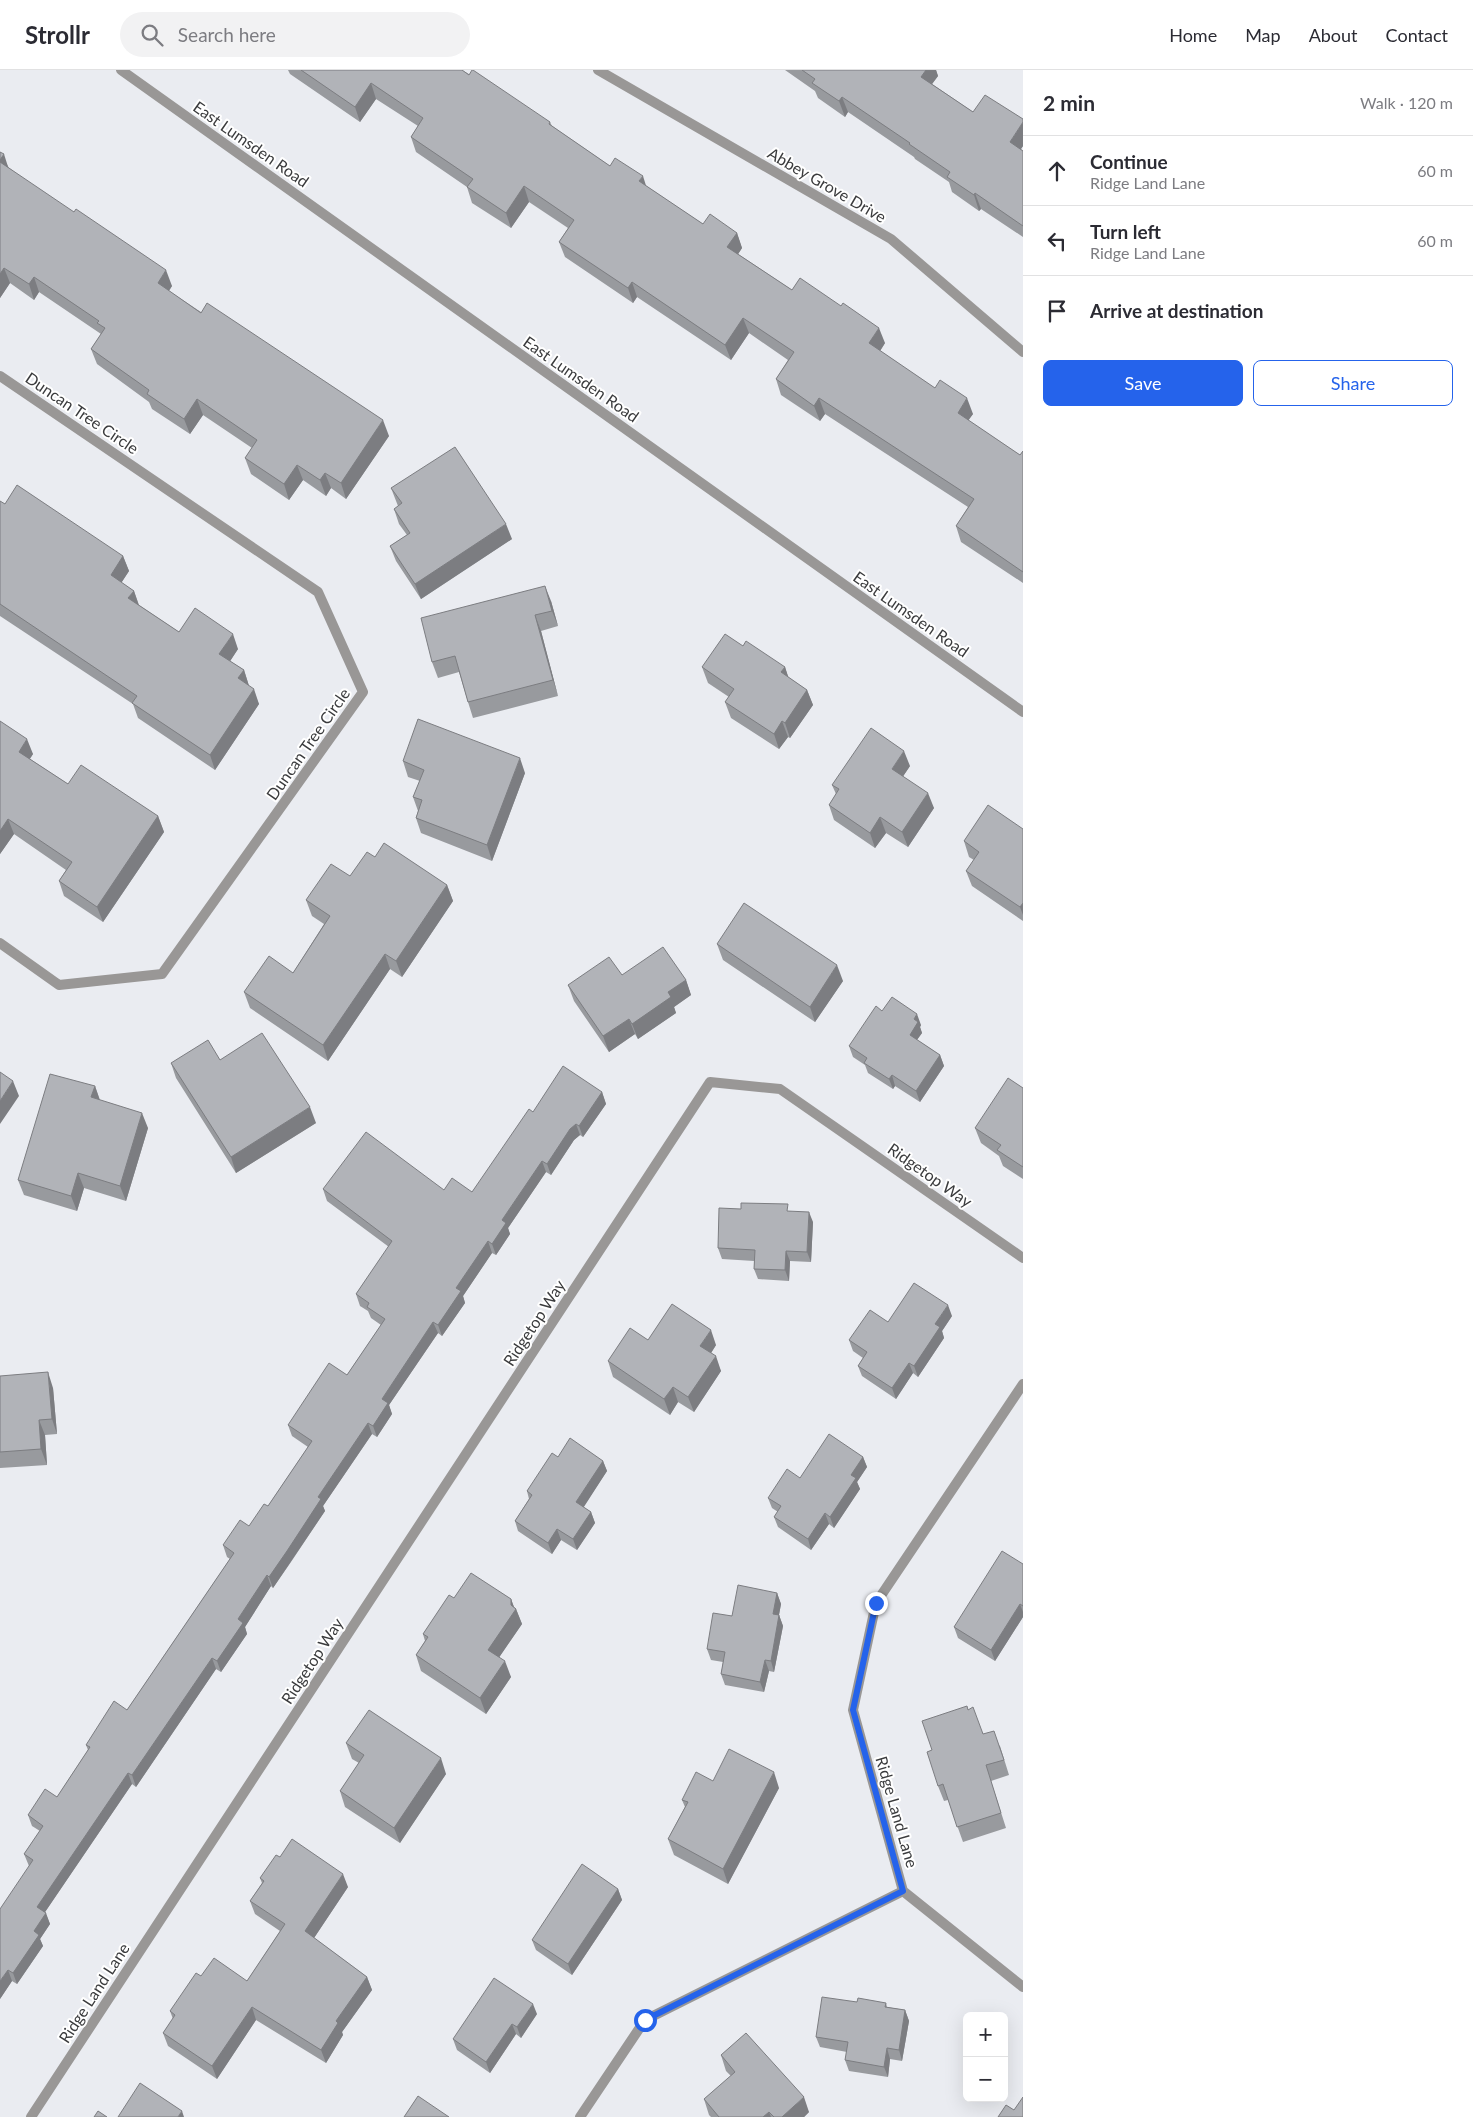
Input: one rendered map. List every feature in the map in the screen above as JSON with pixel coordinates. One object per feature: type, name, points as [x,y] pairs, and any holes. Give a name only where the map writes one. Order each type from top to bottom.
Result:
[{"type":"street","name":"East Lumsden Road","points":[[121,70],[1023,712]]},
{"type":"street","name":"Abbey Grove Drive","points":[[598,70],[891,239],[1023,352]]},
{"type":"street","name":"Duncan Tree Circle","points":[[0,376],[318,592],[363,692],[162,974],[59,985],[0,944]]},
{"type":"street","name":"Ridgetop Way","points":[[182,1886],[710,1082],[780,1088],[1023,1258]]},
{"type":"street","name":"Ridge Land Lane","points":[[580,2117],[645,2020],[903,1891],[853,1710],[876,1603],[1023,1384]]},
{"type":"street","name":"Ridge Land Lane","points":[[31,2117],[182,1886]]},
{"type":"street","points":[[903,1891],[1023,1987]]},
{"type":"building","points":[[301,70],[462,70],[469,75],[473,70],[550,122],[549,124],[610,166],[615,158],[643,176],[639,181],[703,224],[710,214],[737,233],[727,247],[792,290],[800,278],[841,306],[843,303],[879,328],[869,343],[935,388],[940,380],[967,398],[958,413],[1020,455],[1023,451],[1023,572],[956,526],[974,499],[819,398],[814,406],[776,379],[794,352],[743,318],[725,345],[632,282],[628,288],[559,242],[574,220],[524,186],[506,213],[467,187],[473,179],[411,137],[423,118],[371,83],[355,107]]},
{"type":"building","points":[[802,70],[926,70],[921,77],[973,112],[985,95],[1023,119],[1010,142],[1023,151],[1023,226],[975,193],[974,195],[947,177],[950,172],[910,143],[842,97],[839,101],[812,83],[815,79]]},
{"type":"building","points":[[0,152],[4,154],[0,160]]},
{"type":"building","points":[[0,162],[74,212],[76,209],[166,270],[158,283],[201,313],[207,303],[383,420],[341,483],[325,473],[320,480],[297,465],[284,484],[245,458],[257,440],[197,399],[184,419],[147,394],[149,390],[91,349],[105,328],[97,323],[99,321],[34,277],[29,284],[4,268],[0,274]]},
{"type":"building","points":[[455,447],[506,524],[415,584],[390,546],[410,533],[394,509],[402,503],[391,488]]},
{"type":"building","points":[[17,485],[123,556],[111,575],[134,591],[128,598],[179,632],[195,608],[233,634],[219,654],[244,670],[238,678],[254,689],[210,755],[132,703],[137,696],[0,604],[0,501],[5,504]]},
{"type":"building","points":[[545,586],[552,611],[535,615],[553,680],[468,702],[455,656],[432,662],[421,618]]},
{"type":"building","points":[[725,634],[743,646],[746,641],[785,667],[781,672],[807,690],[785,723],[782,721],[774,734],[725,702],[734,689],[702,667]]},
{"type":"building","points":[[418,719],[520,758],[487,845],[416,818],[422,800],[413,797],[424,770],[403,761]]},
{"type":"building","points":[[0,721],[27,739],[19,752],[68,784],[81,765],[158,816],[97,907],[59,881],[72,862],[8,819],[0,831]]},
{"type":"building","points":[[871,728],[904,751],[892,769],[928,793],[902,832],[880,817],[870,833],[829,805],[839,789],[832,785]]},
{"type":"building","points":[[988,805],[1023,829],[1023,903],[1020,907],[966,871],[979,852],[964,841]]},
{"type":"building","points":[[384,843],[447,885],[396,961],[385,954],[323,1045],[244,992],[269,956],[293,973],[330,916],[306,900],[331,864],[350,876],[367,852],[375,857]]},
{"type":"building","points":[[744,903],[837,965],[810,1007],[717,944]]},
{"type":"building","points":[[663,947],[686,980],[668,992],[671,997],[632,1024],[629,1019],[603,1036],[568,985],[609,957],[622,975]]},
{"type":"building","points":[[892,997],[917,1014],[914,1019],[918,1022],[910,1035],[940,1055],[916,1091],[892,1075],[889,1079],[864,1063],[867,1058],[849,1046],[876,1006],[882,1011]]},
{"type":"building","points":[[262,1033],[310,1107],[231,1157],[171,1063],[208,1040],[220,1060]]},
{"type":"building","points":[[563,1066],[602,1092],[579,1126],[576,1124],[570,1129],[547,1164],[542,1161],[502,1220],[506,1223],[492,1244],[488,1241],[456,1288],[461,1291],[438,1325],[433,1322],[382,1399],[388,1403],[373,1426],[368,1423],[318,1497],[321,1499],[287,1551],[269,1577],[267,1575],[238,1619],[243,1623],[217,1661],[212,1658],[132,1775],[128,1773],[37,1907],[46,1913],[34,1931],[39,1935],[13,1973],[8,1970],[0,1981],[0,1909],[33,1860],[24,1854],[43,1826],[28,1815],[45,1789],[57,1797],[90,1747],[86,1745],[114,1701],[127,1710],[234,1553],[223,1545],[240,1520],[249,1526],[264,1504],[268,1506],[312,1441],[288,1425],[329,1363],[347,1375],[385,1319],[367,1307],[369,1303],[356,1294],[392,1241],[323,1189],[366,1132],[444,1190],[452,1178],[472,1192],[529,1109],[533,1112]]},
{"type":"building","points":[[0,1072],[13,1081],[0,1101]]},
{"type":"building","points":[[50,1074],[95,1086],[91,1097],[142,1113],[120,1186],[78,1173],[71,1196],[18,1180]]},
{"type":"building","points":[[1008,1078],[1023,1088],[1023,1167],[997,1150],[1001,1145],[975,1128]]},
{"type":"building","points":[[741,1203],[788,1204],[787,1211],[809,1212],[807,1252],[786,1251],[785,1270],[754,1269],[755,1250],[718,1248],[719,1208],[741,1209]]},
{"type":"building","points":[[914,1283],[948,1305],[935,1324],[940,1327],[914,1366],[909,1363],[892,1388],[858,1366],[867,1352],[849,1340],[870,1310],[888,1322]]},
{"type":"building","points":[[672,1304],[711,1330],[700,1346],[716,1356],[688,1397],[673,1387],[664,1399],[608,1361],[630,1328],[648,1340]]},
{"type":"building","points":[[48,1372],[52,1419],[39,1420],[41,1449],[0,1452],[0,1376]]},
{"type":"building","points":[[829,1434],[863,1457],[851,1475],[856,1478],[830,1517],[825,1513],[808,1539],[774,1517],[781,1506],[768,1498],[787,1469],[800,1478]]},
{"type":"building","points":[[570,1438],[603,1461],[576,1502],[591,1512],[573,1539],[557,1529],[548,1543],[515,1521],[532,1495],[527,1491],[552,1453],[558,1457]]},
{"type":"building","points":[[1002,1551],[1023,1564],[1023,1606],[1020,1604],[991,1650],[954,1627]]},
{"type":"building","points":[[471,1573],[511,1599],[511,1605],[516,1609],[488,1650],[505,1661],[480,1698],[416,1655],[428,1637],[423,1634],[449,1595],[454,1598]]},
{"type":"building","points":[[738,1585],[777,1593],[773,1614],[779,1615],[771,1661],[765,1660],[760,1682],[721,1674],[725,1652],[707,1649],[713,1613],[732,1616]]},
{"type":"building","points":[[967,1706],[968,1710],[973,1707],[983,1734],[994,1731],[1004,1760],[986,1765],[1001,1813],[957,1827],[943,1784],[938,1786],[927,1752],[932,1750],[922,1721]]},
{"type":"building","points":[[369,1710],[441,1758],[394,1828],[340,1791],[364,1755],[346,1743]]},
{"type":"building","points":[[729,1749],[774,1772],[723,1869],[668,1839],[688,1802],[682,1800],[696,1772],[713,1781]]},
{"type":"building","points":[[292,1839],[343,1874],[305,1931],[367,1977],[336,2021],[338,2023],[321,2050],[252,2007],[212,2066],[163,2033],[175,2015],[170,2011],[196,1973],[201,1976],[214,1958],[247,1981],[285,1924],[250,1901],[264,1881],[260,1878],[276,1855],[280,1857]]},
{"type":"building","points":[[582,1864],[618,1889],[568,1964],[532,1940]]},
{"type":"building","points":[[494,1978],[533,2004],[517,2027],[512,2024],[486,2062],[453,2039]]},
{"type":"building","points":[[822,1997],[857,2002],[858,1998],[886,2003],[885,2007],[905,2010],[899,2050],[887,2048],[884,2067],[845,2060],[848,2042],[816,2037]]},
{"type":"building","points":[[746,2033],[804,2097],[782,2117],[774,2117],[769,2112],[763,2117],[719,2117],[704,2099],[735,2072],[721,2055]]},
{"type":"building","points":[[140,2083],[182,2111],[178,2117],[118,2117]]},
{"type":"building","points":[[418,2096],[449,2117],[404,2117]]},
{"type":"building","points":[[1023,2097],[1023,2117],[998,2117],[1006,2105],[1014,2110]]},
{"type":"building","points":[[98,2111],[107,2117],[94,2117]]},
{"type":"route","points":[[645,2020],[903,1891],[853,1710],[876,1603]]}]
